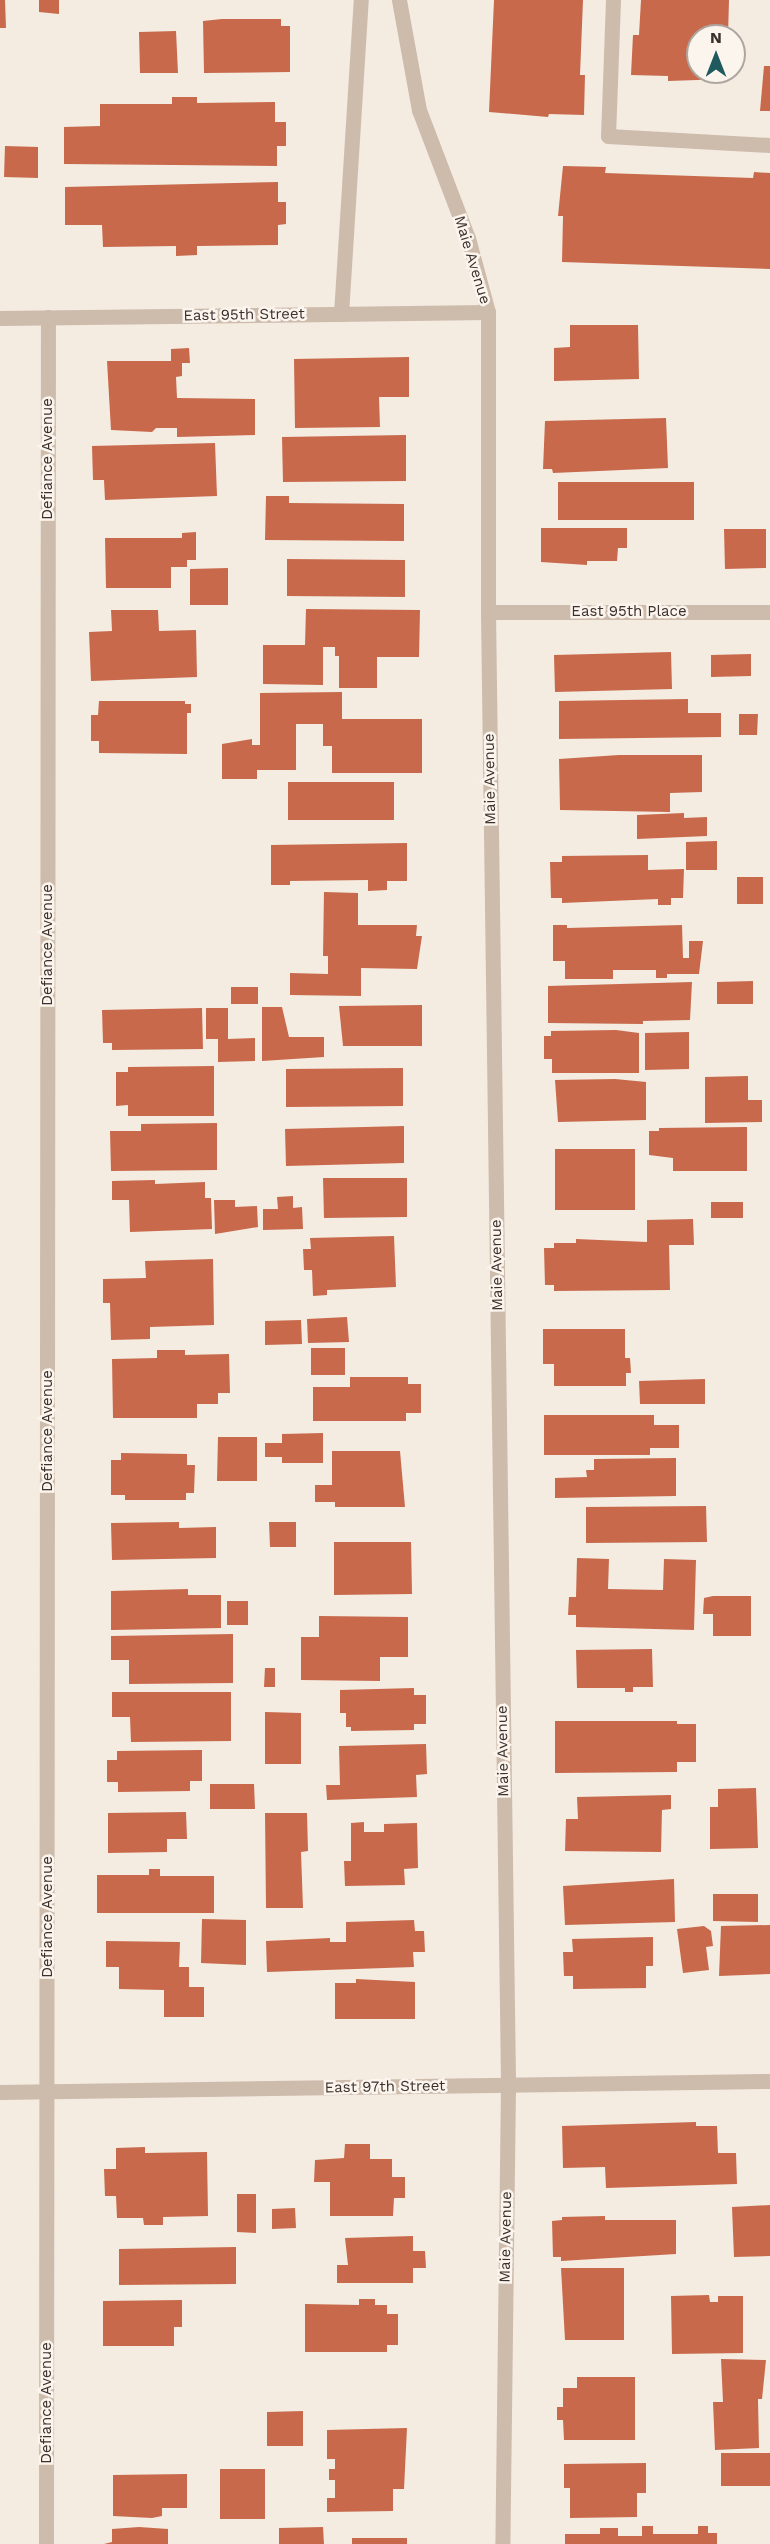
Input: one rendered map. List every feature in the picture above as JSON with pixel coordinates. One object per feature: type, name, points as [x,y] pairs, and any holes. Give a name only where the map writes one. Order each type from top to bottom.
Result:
[{"type":"street","points":[[340,314],[361,0]]},
{"type":"street","name":"Maie Avenue","points":[[399,0],[419,110],[468,238],[488,312],[488,612],[508,2085],[502,2544]]},
{"type":"street","points":[[613,0],[608,136],[770,145]]},
{"type":"street","name":"East 95th Street","points":[[0,318],[488,312]]},
{"type":"street","name":"Defiance Avenue","points":[[46,2544],[48,317]]},
{"type":"street","name":"East 95th Place","points":[[488,612],[770,612]]},
{"type":"street","name":"East 97th Street","points":[[0,2092],[770,2081]]},
{"type":"building","points":[[0,0],[5,0],[6,28],[0,28]]},
{"type":"building","points":[[39,0],[59,0],[59,14],[39,12]]},
{"type":"building","points":[[494,0],[583,0],[580,75],[585,75],[584,115],[549,114],[548,117],[489,112]]},
{"type":"building","points":[[641,0],[729,0],[728,24],[686,24],[686,80],[668,81],[668,76],[631,75],[633,35],[639,35]]},
{"type":"building","points":[[281,19],[281,26],[290,26],[290,72],[204,73],[203,21]]},
{"type":"building","points":[[176,31],[178,73],[140,73],[139,32]]},
{"type":"building","points":[[764,66],[770,66],[770,111],[760,111]]},
{"type":"building","points":[[172,97],[197,97],[197,103],[275,102],[275,122],[286,122],[286,146],[277,146],[277,166],[64,164],[64,127],[100,126],[100,104],[172,104]]},
{"type":"building","points":[[5,146],[38,147],[38,178],[4,177]]},
{"type":"building","points":[[563,166],[606,167],[605,173],[753,178],[754,172],[770,173],[770,269],[562,262],[563,216],[558,216]]},
{"type":"building","points":[[278,182],[278,202],[286,202],[286,224],[278,225],[278,245],[197,246],[197,255],[176,256],[176,246],[103,247],[102,225],[65,225],[65,187]]},
{"type":"building","points":[[570,325],[638,325],[639,379],[554,381],[554,348],[570,347]]},
{"type":"building","points":[[189,348],[190,363],[182,363],[182,376],[176,377],[177,398],[255,399],[255,435],[177,437],[177,428],[156,428],[152,432],[111,430],[107,361],[171,361],[171,349]]},
{"type":"building","points":[[409,357],[409,397],[379,397],[380,427],[295,428],[294,359]]},
{"type":"building","points":[[666,418],[668,468],[553,473],[552,469],[543,469],[545,421]]},
{"type":"building","points":[[406,435],[406,481],[283,482],[282,437]]},
{"type":"building","points":[[215,443],[217,496],[105,500],[104,480],[93,480],[92,446]]},
{"type":"building","points":[[558,482],[694,482],[694,520],[558,520]]},
{"type":"building","points":[[266,496],[289,496],[289,503],[404,504],[404,541],[265,540]]},
{"type":"building","points":[[541,528],[627,528],[627,548],[618,548],[617,561],[587,561],[587,565],[541,562]]},
{"type":"building","points":[[724,529],[766,529],[766,568],[725,569]]},
{"type":"building","points":[[196,532],[196,560],[187,560],[187,567],[171,567],[171,588],[106,588],[105,538],[182,538],[182,533]]},
{"type":"building","points":[[287,559],[405,560],[405,597],[287,596]]},
{"type":"building","points":[[228,568],[228,605],[190,605],[190,569]]},
{"type":"building","points":[[306,609],[420,610],[419,657],[377,657],[377,688],[339,688],[339,656],[335,656],[335,647],[323,647],[323,685],[263,684],[263,645],[305,645]]},
{"type":"building","points":[[111,610],[158,610],[159,631],[196,630],[197,677],[91,681],[89,632],[112,631]]},
{"type":"building","points":[[671,652],[672,689],[555,692],[554,655]]},
{"type":"building","points":[[751,654],[751,676],[711,677],[711,655]]},
{"type":"building","points":[[342,692],[342,719],[422,719],[422,773],[332,773],[332,746],[323,746],[323,724],[296,724],[296,770],[257,770],[257,779],[222,779],[222,744],[252,739],[252,745],[260,745],[260,693]]},
{"type":"building","points":[[688,699],[688,713],[721,713],[721,737],[559,739],[559,701]]},
{"type":"building","points":[[99,701],[185,701],[185,704],[191,704],[191,713],[187,713],[187,754],[99,753],[99,741],[91,741],[91,715],[98,715]]},
{"type":"building","points":[[739,714],[758,714],[757,735],[739,735]]},
{"type":"building","points":[[619,755],[702,755],[702,792],[670,793],[670,812],[560,810],[559,759]]},
{"type":"building","points":[[288,782],[394,782],[394,820],[288,820]]},
{"type":"building","points":[[684,813],[684,818],[707,817],[707,836],[637,839],[637,815]]},
{"type":"building","points":[[717,841],[717,870],[686,870],[686,842]]},
{"type":"building","points":[[407,843],[407,881],[387,881],[387,890],[368,891],[368,880],[290,881],[290,885],[271,885],[271,845]]},
{"type":"building","points":[[648,855],[648,870],[684,869],[683,898],[671,898],[671,905],[658,905],[658,899],[562,903],[562,898],[551,898],[550,862],[562,862],[562,856]]},
{"type":"building","points":[[737,877],[763,877],[763,904],[737,904]]},
{"type":"building","points":[[324,892],[358,893],[358,925],[417,925],[416,936],[422,936],[417,969],[361,968],[361,996],[290,995],[290,973],[328,974],[328,956],[323,956]]},
{"type":"building","points":[[553,925],[567,925],[567,928],[682,925],[683,958],[689,958],[689,941],[703,941],[699,974],[667,974],[667,978],[656,978],[656,970],[613,970],[613,979],[565,979],[565,961],[553,961]]},
{"type":"building","points":[[753,981],[753,1004],[717,1004],[717,982]]},
{"type":"building","points":[[692,982],[690,1020],[643,1021],[643,1024],[548,1023],[548,986]]},
{"type":"building","points":[[231,987],[258,987],[258,1004],[231,1004]]},
{"type":"building","points":[[422,1005],[422,1046],[343,1046],[339,1006]]},
{"type":"building","points":[[262,1007],[282,1007],[289,1037],[324,1037],[324,1057],[262,1061]]},
{"type":"building","points":[[202,1008],[203,1049],[112,1050],[112,1043],[103,1043],[102,1010]]},
{"type":"building","points":[[206,1008],[228,1008],[228,1039],[255,1038],[255,1061],[218,1062],[218,1039],[206,1039]]},
{"type":"building","points":[[616,1030],[639,1033],[639,1073],[552,1073],[552,1059],[544,1059],[544,1036],[551,1036],[551,1031]]},
{"type":"building","points":[[689,1032],[689,1069],[645,1070],[645,1033]]},
{"type":"building","points":[[214,1066],[214,1116],[128,1116],[128,1105],[116,1106],[116,1072],[128,1072],[128,1067]]},
{"type":"building","points":[[403,1068],[403,1106],[286,1107],[286,1069]]},
{"type":"building","points":[[748,1076],[748,1100],[762,1100],[762,1122],[705,1123],[705,1077]]},
{"type":"building","points":[[615,1079],[646,1082],[646,1120],[558,1122],[555,1080]]},
{"type":"building","points":[[217,1123],[217,1170],[111,1171],[110,1131],[141,1131],[141,1124]]},
{"type":"building","points":[[404,1126],[404,1163],[286,1166],[285,1129]]},
{"type":"building","points":[[747,1127],[747,1171],[673,1171],[673,1158],[649,1155],[649,1131],[659,1131],[659,1128]]},
{"type":"building","points":[[555,1149],[635,1149],[635,1210],[555,1210]]},
{"type":"building","points":[[323,1178],[407,1178],[407,1217],[324,1218]]},
{"type":"building","points":[[155,1180],[155,1184],[205,1182],[205,1198],[211,1198],[212,1229],[130,1232],[129,1200],[112,1200],[112,1181]]},
{"type":"building","points":[[293,1196],[293,1208],[302,1207],[303,1229],[263,1230],[263,1209],[278,1209],[277,1197]]},
{"type":"building","points":[[214,1200],[235,1200],[235,1207],[257,1206],[258,1227],[215,1234]]},
{"type":"building","points":[[711,1202],[743,1202],[743,1218],[711,1218]]},
{"type":"building","points":[[693,1219],[694,1245],[669,1245],[670,1290],[554,1291],[554,1285],[545,1285],[544,1248],[554,1248],[554,1243],[576,1243],[576,1239],[647,1242],[647,1220]]},
{"type":"building","points":[[394,1236],[396,1287],[327,1290],[327,1295],[313,1296],[312,1270],[304,1270],[303,1249],[311,1249],[310,1238]]},
{"type":"building","points":[[213,1259],[214,1325],[150,1327],[150,1339],[111,1340],[110,1303],[103,1303],[103,1279],[146,1278],[145,1261]]},
{"type":"building","points":[[347,1317],[349,1342],[308,1343],[307,1319]]},
{"type":"building","points":[[301,1320],[302,1344],[265,1345],[265,1321]]},
{"type":"building","points":[[543,1329],[625,1329],[625,1358],[630,1358],[631,1373],[626,1373],[626,1386],[554,1386],[554,1364],[543,1364]]},
{"type":"building","points":[[311,1348],[345,1348],[345,1375],[311,1375]]},
{"type":"building","points":[[157,1350],[185,1350],[185,1355],[229,1354],[230,1393],[218,1393],[218,1404],[197,1404],[197,1418],[113,1418],[112,1359],[157,1358]]},
{"type":"building","points":[[350,1377],[408,1377],[408,1384],[421,1384],[421,1413],[406,1413],[406,1421],[313,1421],[313,1387],[350,1387]]},
{"type":"building","points":[[705,1379],[705,1404],[640,1404],[639,1381]]},
{"type":"building","points":[[544,1415],[654,1415],[654,1425],[679,1425],[679,1448],[650,1448],[650,1455],[544,1455]]},
{"type":"building","points":[[323,1433],[323,1463],[282,1463],[282,1457],[265,1457],[265,1443],[282,1443],[282,1434]]},
{"type":"building","points":[[218,1437],[257,1437],[257,1481],[217,1481]]},
{"type":"building","points":[[332,1451],[400,1451],[405,1507],[335,1507],[335,1502],[315,1502],[315,1485],[332,1485]]},
{"type":"building","points":[[121,1453],[187,1454],[187,1465],[195,1465],[194,1493],[186,1493],[186,1500],[125,1500],[125,1495],[111,1495],[111,1460],[121,1460]]},
{"type":"building","points":[[676,1458],[676,1496],[555,1498],[555,1478],[587,1477],[586,1470],[594,1470],[594,1459]]},
{"type":"building","points":[[706,1506],[707,1542],[586,1543],[586,1507]]},
{"type":"building","points":[[179,1522],[179,1528],[216,1527],[216,1558],[112,1560],[111,1523]]},
{"type":"building","points":[[269,1522],[296,1522],[296,1547],[270,1547]]},
{"type":"building","points":[[334,1542],[411,1542],[412,1594],[334,1595]]},
{"type":"building","points":[[577,1558],[609,1559],[608,1589],[663,1590],[664,1559],[696,1560],[694,1630],[576,1627],[576,1615],[568,1615],[569,1597],[576,1597]]},
{"type":"building","points":[[188,1589],[188,1595],[221,1595],[221,1628],[111,1630],[111,1591]]},
{"type":"building","points":[[751,1596],[751,1636],[713,1636],[713,1614],[703,1614],[704,1598]]},
{"type":"building","points":[[227,1601],[248,1601],[248,1625],[227,1625]]},
{"type":"building","points":[[319,1616],[408,1617],[408,1657],[380,1657],[380,1681],[301,1680],[301,1637],[319,1637]]},
{"type":"building","points":[[233,1634],[233,1683],[129,1684],[129,1660],[111,1660],[111,1636]]},
{"type":"building","points":[[652,1649],[653,1687],[633,1687],[633,1692],[625,1692],[625,1688],[577,1688],[576,1650]]},
{"type":"building","points":[[265,1668],[275,1668],[275,1687],[264,1687]]},
{"type":"building","points":[[414,1688],[414,1695],[426,1695],[426,1724],[414,1724],[414,1730],[351,1731],[351,1727],[346,1727],[346,1713],[340,1713],[340,1690]]},
{"type":"building","points":[[112,1692],[231,1692],[231,1741],[131,1742],[130,1717],[112,1717]]},
{"type":"building","points":[[265,1712],[301,1713],[301,1764],[265,1764]]},
{"type":"building","points":[[555,1721],[677,1721],[677,1724],[696,1724],[696,1762],[677,1762],[677,1772],[555,1773]]},
{"type":"building","points":[[426,1744],[427,1774],[416,1775],[417,1797],[327,1800],[326,1785],[340,1785],[339,1746]]},
{"type":"building","points":[[202,1750],[202,1781],[190,1781],[190,1791],[118,1792],[118,1782],[107,1782],[107,1760],[117,1760],[117,1751]]},
{"type":"building","points":[[210,1784],[254,1784],[255,1809],[210,1809]]},
{"type":"building","points":[[756,1788],[758,1848],[710,1849],[710,1807],[718,1807],[718,1789]]},
{"type":"building","points":[[671,1795],[671,1809],[662,1810],[661,1852],[565,1851],[566,1819],[578,1819],[577,1797]]},
{"type":"building","points":[[186,1812],[187,1839],[167,1839],[167,1852],[108,1853],[108,1813]]},
{"type":"building","points":[[265,1813],[307,1813],[308,1851],[301,1852],[303,1908],[266,1908]]},
{"type":"building","points":[[364,1822],[364,1832],[384,1832],[384,1824],[417,1823],[418,1868],[404,1869],[405,1885],[345,1886],[344,1861],[351,1861],[351,1823]]},
{"type":"building","points":[[149,1869],[160,1869],[160,1876],[214,1876],[214,1913],[97,1913],[97,1875],[149,1875]]},
{"type":"building","points":[[674,1879],[675,1922],[565,1925],[563,1886]]},
{"type":"building","points":[[713,1894],[758,1894],[758,1922],[713,1921]]},
{"type":"building","points":[[202,1919],[246,1920],[246,1965],[201,1963]]},
{"type":"building","points":[[414,1920],[415,1931],[424,1931],[425,1952],[413,1952],[414,1967],[267,1972],[266,1941],[330,1938],[330,1942],[346,1942],[346,1922]]},
{"type":"building","points":[[770,1925],[770,1974],[719,1976],[721,1926]]},
{"type":"building","points":[[704,1926],[711,1931],[713,1946],[706,1947],[709,1970],[683,1973],[677,1929]]},
{"type":"building","points":[[653,1937],[653,1966],[646,1966],[646,1988],[573,1989],[573,1976],[564,1976],[563,1952],[573,1952],[572,1939]]},
{"type":"building","points":[[106,1941],[180,1942],[179,1967],[189,1967],[189,1987],[204,1987],[204,2017],[164,2017],[164,1990],[119,1989],[119,1967],[106,1967]]},
{"type":"building","points":[[356,1979],[415,1982],[415,2019],[335,2019],[335,1983],[356,1983]]},
{"type":"building","points":[[696,2122],[696,2126],[717,2126],[718,2153],[736,2153],[737,2184],[606,2188],[605,2167],[563,2168],[562,2126]]},
{"type":"building","points":[[345,2144],[370,2144],[370,2159],[392,2159],[392,2177],[405,2177],[405,2198],[394,2198],[393,2216],[330,2216],[330,2182],[314,2182],[315,2160],[344,2158]]},
{"type":"building","points":[[145,2147],[145,2153],[207,2152],[208,2216],[163,2217],[163,2225],[144,2225],[143,2218],[117,2218],[116,2196],[105,2196],[104,2169],[116,2169],[116,2148]]},
{"type":"building","points":[[237,2194],[256,2194],[256,2233],[237,2232]]},
{"type":"building","points":[[770,2205],[770,2256],[734,2257],[732,2207]]},
{"type":"building","points":[[295,2208],[296,2228],[272,2229],[272,2209]]},
{"type":"building","points":[[605,2216],[605,2220],[676,2220],[676,2254],[561,2261],[561,2257],[553,2257],[552,2221],[562,2220],[562,2217]]},
{"type":"building","points":[[413,2236],[413,2251],[425,2251],[426,2268],[413,2268],[413,2283],[337,2283],[337,2265],[348,2265],[345,2238]]},
{"type":"building","points":[[236,2247],[236,2284],[119,2285],[119,2249]]},
{"type":"building","points":[[561,2268],[624,2268],[624,2340],[565,2340]]},
{"type":"building","points":[[709,2295],[710,2302],[718,2302],[718,2296],[743,2296],[743,2353],[672,2354],[671,2296]]},
{"type":"building","points":[[359,2299],[375,2299],[375,2305],[387,2305],[387,2314],[398,2314],[398,2345],[387,2345],[387,2352],[305,2352],[305,2304],[359,2305]]},
{"type":"building","points":[[182,2300],[182,2327],[174,2327],[174,2346],[103,2346],[103,2301]]},
{"type":"building","points":[[721,2359],[766,2360],[762,2399],[758,2399],[759,2448],[715,2450],[713,2402],[723,2402]]},
{"type":"building","points":[[577,2377],[635,2377],[635,2440],[564,2440],[563,2420],[557,2420],[557,2407],[563,2407],[563,2388],[577,2388]]},
{"type":"building","points":[[303,2411],[303,2446],[267,2446],[267,2412]]},
{"type":"building","points":[[407,2428],[404,2489],[393,2489],[393,2511],[327,2512],[327,2498],[335,2498],[335,2480],[329,2480],[329,2469],[335,2469],[335,2459],[327,2459],[327,2430]]},
{"type":"building","points":[[721,2453],[770,2453],[770,2486],[721,2486]]},
{"type":"building","points":[[646,2463],[646,2493],[637,2493],[637,2517],[570,2518],[570,2488],[564,2488],[564,2464]]},
{"type":"building","points":[[220,2469],[265,2469],[265,2519],[220,2519]]},
{"type":"building","points":[[187,2474],[187,2508],[162,2508],[162,2516],[152,2518],[113,2516],[113,2475]]},
{"type":"building","points":[[642,2526],[653,2526],[653,2534],[698,2534],[698,2526],[708,2526],[708,2533],[717,2533],[717,2544],[565,2544],[565,2534],[600,2534],[600,2528],[618,2528],[618,2536],[642,2536]]},
{"type":"building","points":[[139,2527],[168,2529],[168,2544],[104,2544],[112,2542],[112,2529]]},
{"type":"building","points":[[323,2527],[324,2544],[279,2544],[279,2528]]},
{"type":"building","points":[[352,2538],[407,2538],[407,2544],[352,2544]]}]
